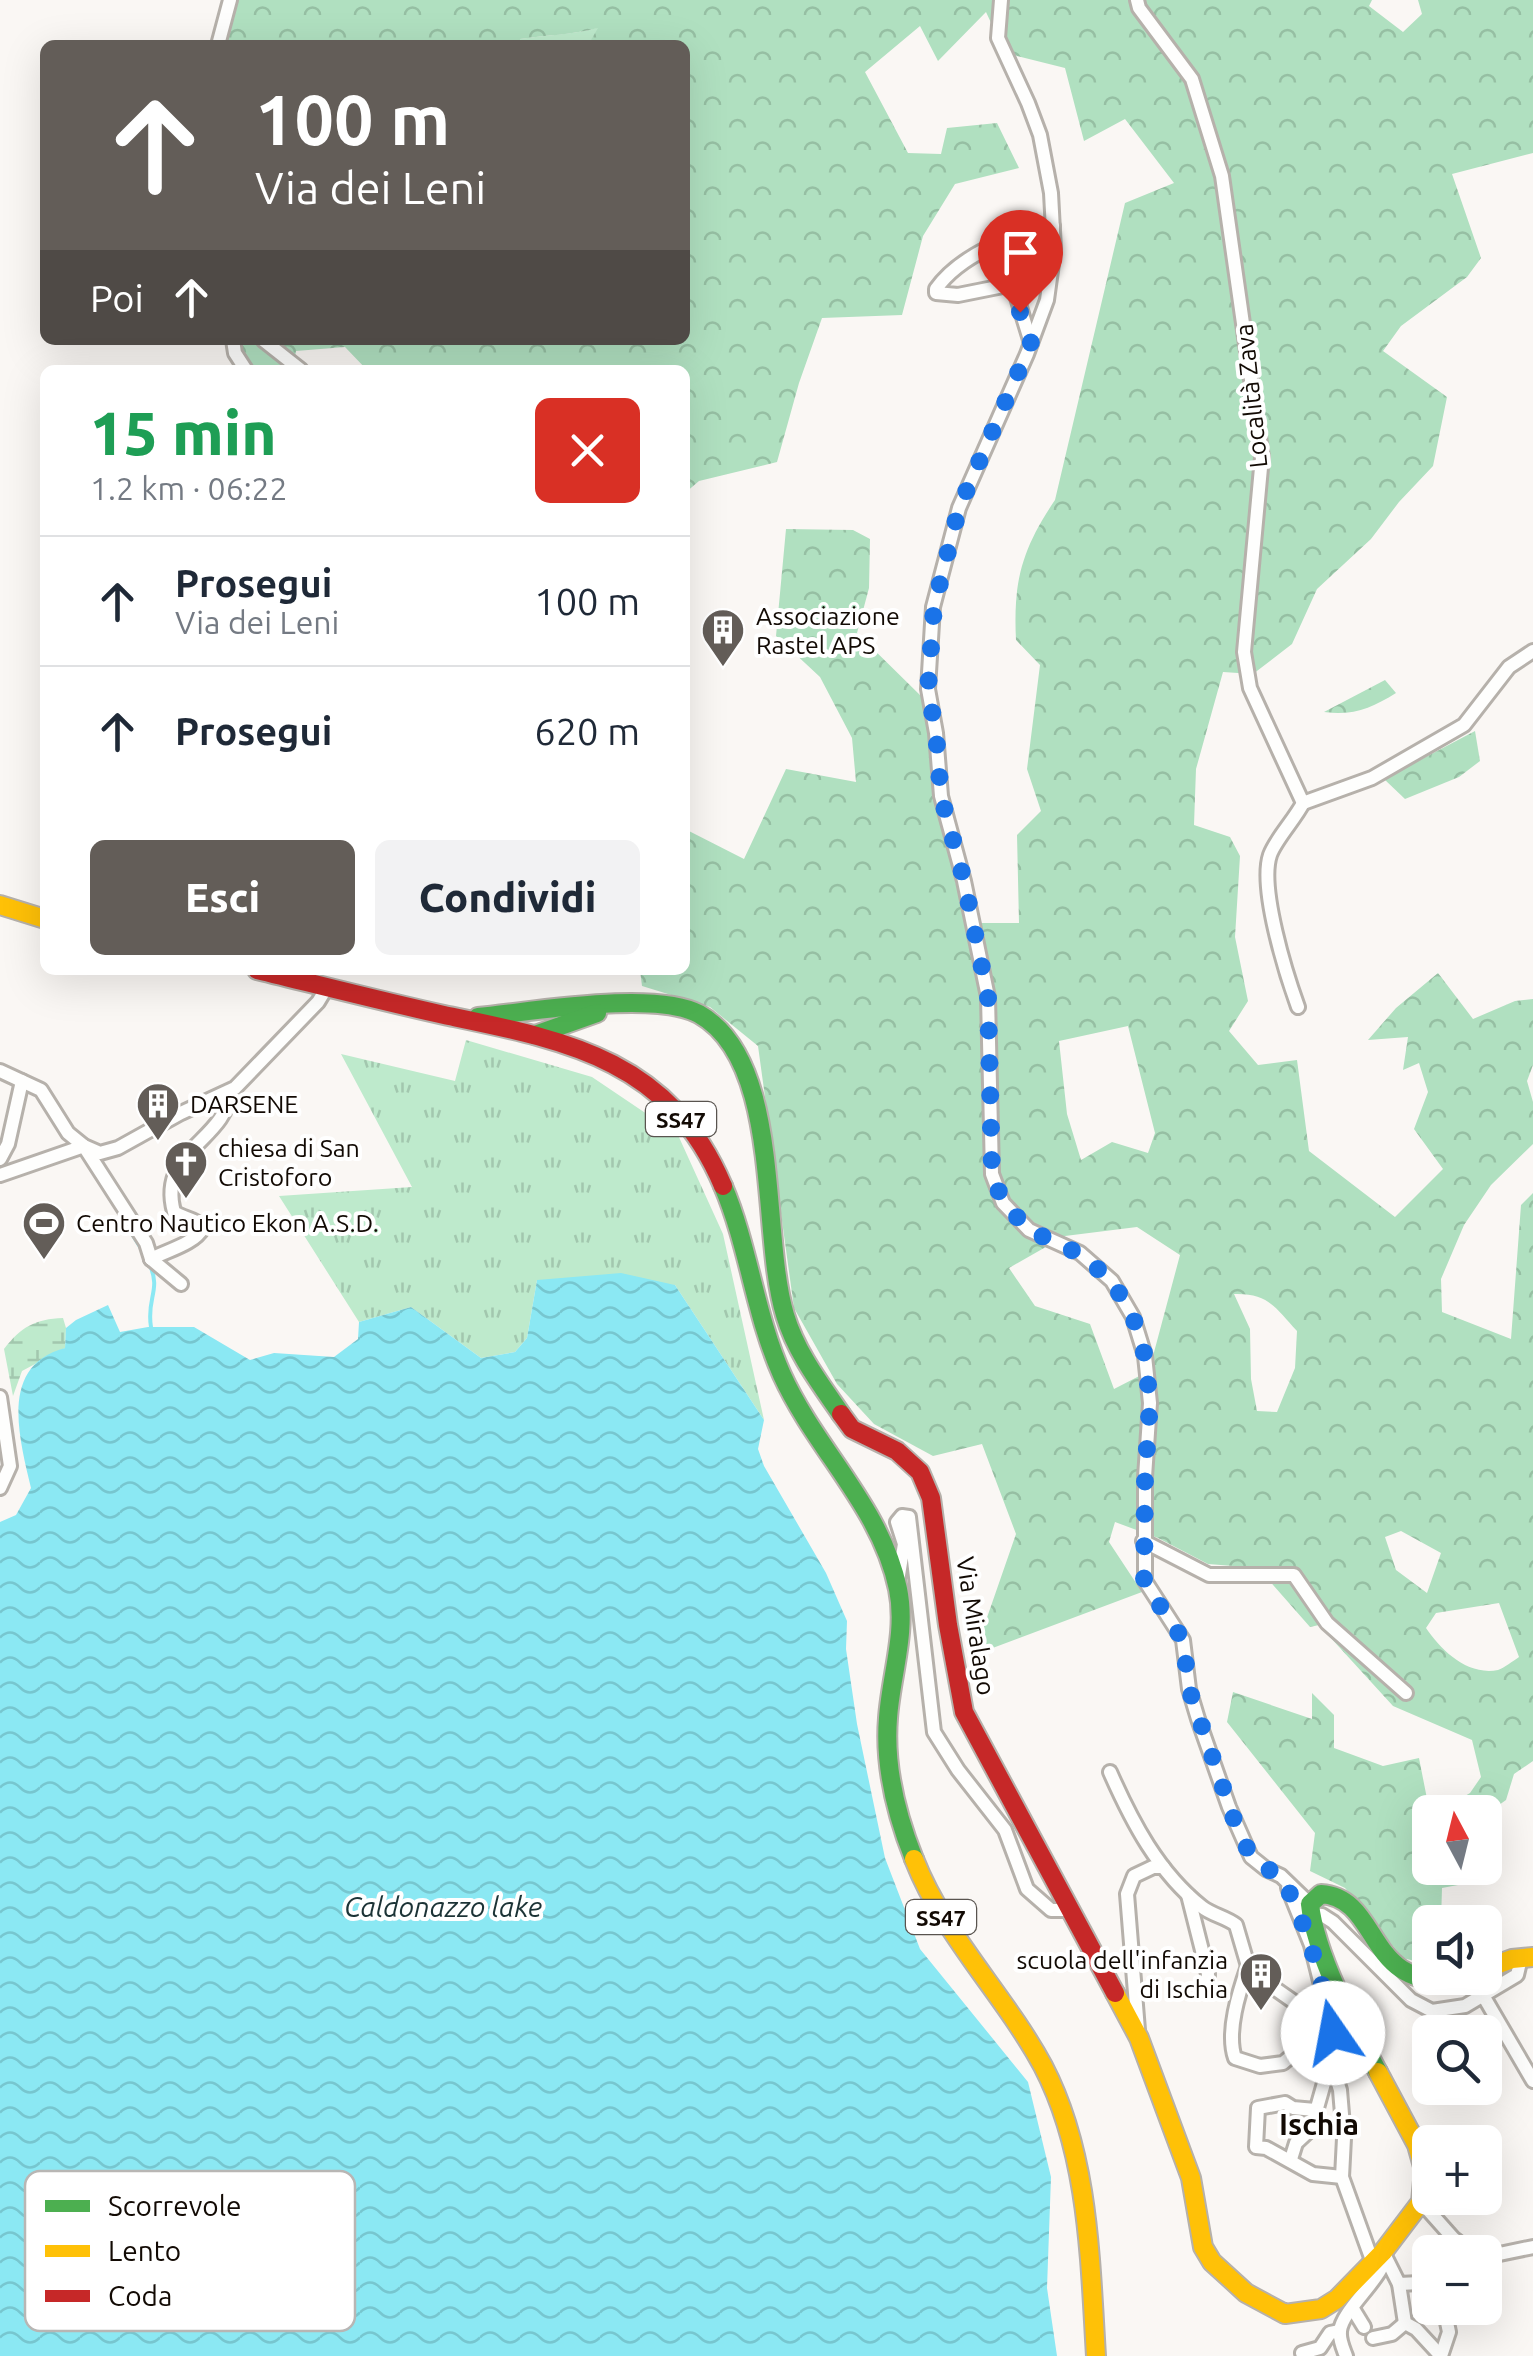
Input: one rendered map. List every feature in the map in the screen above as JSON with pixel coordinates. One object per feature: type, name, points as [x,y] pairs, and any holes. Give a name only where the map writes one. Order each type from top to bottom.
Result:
[{"type":"main road","points":[[0,905],[40,917]]},
{"type":"main road","name":"SS47","points":[[283,975],[533,1034],[598,1055],[646,1086],[672,1109],[695,1133],[717,1170],[733,1209],[762,1321],[784,1380],[889,1555],[902,1618],[886,1734],[892,1795],[928,1894],[955,1940],[1042,2064],[1059,2100],[1072,2141],[1086,2230],[1096,2356]]},
{"type":"main road","points":[[542,1011],[530,1023],[533,1034],[631,1003]]},
{"type":"main road","points":[[462,1018],[631,1003]]},
{"type":"main road","name":"Via Miralago","points":[[631,1003],[698,1014],[734,1046],[754,1093],[784,1313],[804,1361],[852,1429],[897,1451],[920,1472],[931,1498],[964,1712],[1138,2038],[1190,2178],[1203,2247],[1224,2275],[1259,2302],[1285,2314],[1304,2314],[1337,2299],[1380,2258],[1412,2213]]},
{"type":"main road","points":[[588,1016],[584,1034],[598,1055]]},
{"type":"main road","points":[[1412,1977],[1390,1961],[1337,1894],[1321,1894],[1310,1909],[1357,2032],[1412,2136]]},
{"type":"main road","points":[[1502,1964],[1527,1958]]},
{"type":"street","points":[[219,40],[230,0]]},
{"type":"street","points":[[1002,0],[998,38],[1040,135],[1051,194],[1054,249],[1048,300],[959,508],[934,607],[928,689],[941,796],[964,880],[988,997],[992,1174],[1003,1202],[1029,1230],[1080,1254],[1112,1281],[1133,1317],[1145,1356],[1150,1403],[1144,1582],[1183,1640],[1189,1689],[1239,1834],[1251,1856],[1281,1876],[1310,1909],[1332,1922],[1421,2007],[1442,2012],[1484,1997],[1517,1975],[1527,1958]]},
{"type":"street","name":"Località Zava","points":[[1137,0],[1192,79],[1222,176],[1262,457],[1244,652],[1250,688],[1303,802]]},
{"type":"street","points":[[1031,343],[1015,291],[1008,285],[958,295],[936,289],[945,276],[984,252],[1012,238],[1053,226]]},
{"type":"street","points":[[268,345],[294,365]]},
{"type":"street","points":[[1298,1007],[1273,917],[1268,871],[1270,854],[1303,802],[1372,778],[1464,726],[1508,667],[1533,651]]},
{"type":"street","points":[[0,1175],[84,1146],[100,1153],[118,1148],[181,1112],[230,1091],[336,985]]},
{"type":"street","points":[[0,1071],[41,1090],[68,1132],[84,1146],[152,1259],[181,1284]]},
{"type":"street","points":[[0,1159],[8,1144],[22,1081]]},
{"type":"street","points":[[152,1259],[202,1233],[198,1222],[174,1212],[174,1172],[220,1118],[230,1091]]},
{"type":"street","points":[[0,1397],[10,1466],[0,1488]]},
{"type":"street","points":[[898,1585],[904,1544],[897,1522],[902,1516],[909,1516],[934,1732],[1005,1830],[1027,1890],[1051,1910],[1070,1910]]},
{"type":"street","points":[[1144,1541],[1209,1575],[1294,1576],[1327,1623],[1406,1694]]},
{"type":"street","points":[[1110,1772],[1131,1820],[1163,1867],[1209,1912],[1236,1925],[1254,1974],[1307,2011],[1322,2016],[1333,2033]]},
{"type":"street","points":[[1138,2038],[1127,1894],[1134,1876],[1153,1866],[1163,1867]]},
{"type":"street","points":[[1281,1876],[1311,1945],[1333,2033],[1326,2046],[1340,2090],[1342,2177],[1380,2258],[1400,2284],[1405,2323]]},
{"type":"street","points":[[1188,1893],[1208,1974],[1207,1986]]},
{"type":"street","points":[[1248,1966],[1240,1988],[1232,2052],[1236,2059],[1260,2066],[1273,2065],[1292,2057],[1309,2042],[1333,2033],[1357,2032]]},
{"type":"street","points":[[1484,1997],[1533,2081]]},
{"type":"street","points":[[1291,2160],[1296,2143],[1311,2129],[1330,2062]]},
{"type":"street","points":[[1315,2110],[1293,2108],[1286,2103],[1258,2108],[1256,2147],[1266,2148],[1313,2174],[1342,2177]]},
{"type":"street","points":[[1432,2215],[1450,2235]]},
{"type":"street","points":[[1502,2253],[1533,2247]]},
{"type":"street","points":[[1346,2356],[1340,2335],[1353,2309],[1380,2274],[1380,2258]]},
{"type":"street","points":[[1400,2284],[1412,2283]]},
{"type":"street","points":[[1353,2309],[1369,2333],[1392,2334],[1405,2323]]},
{"type":"street","points":[[1405,2323],[1416,2329],[1441,2356],[1448,2325]]},
{"type":"street","points":[[1302,2353],[1320,2348],[1330,2333],[1340,2335]]},
{"type":"green space","points":[[234,0],[1372,0],[1369,6],[1403,32],[1422,14],[1418,0],[1533,0],[1533,153],[1452,174],[1481,258],[1467,277],[1401,326],[1383,351],[1447,397],[1433,466],[1371,539],[1317,589],[1292,644],[1253,674],[1223,672],[1196,769],[1194,825],[1230,837],[1240,856],[1235,937],[1248,1001],[1229,1031],[1258,1065],[1297,1060],[1309,1151],[1395,1217],[1443,1169],[1414,1129],[1428,1092],[1419,1063],[1403,1070],[1408,1037],[1368,1040],[1396,1008],[1438,973],[1473,1019],[1515,1001],[1533,999],[1533,1065],[1527,1081],[1533,1102],[1533,1144],[1491,1185],[1464,1225],[1441,1279],[1442,1312],[1511,1339],[1521,1205],[1533,1193],[1533,1761],[1514,1774],[1502,1803],[1502,1795],[1467,1795],[1481,1777],[1472,1740],[1393,1706],[1319,1625],[1310,1627],[1258,1568],[1208,1564],[1158,1538],[1115,1522],[1109,1542],[1142,1592],[974,1655],[1016,1534],[982,1444],[933,1456],[874,1424],[837,1384],[794,1308],[758,1046],[710,1007],[642,986],[641,975],[690,975],[690,832],[744,859],[786,769],[856,782],[852,738],[820,677],[776,636],[786,529],[853,530],[870,539],[869,588],[857,633],[923,698],[936,806],[966,923],[1019,923],[1017,835],[1041,811],[1027,769],[1040,665],[1016,640],[1018,583],[1027,550],[1055,500],[1125,203],[1174,183],[1125,119],[1084,141],[1065,68],[1005,53],[986,12],[938,61],[920,26],[865,72],[908,153],[941,154],[947,128],[997,123],[1019,168],[955,184],[923,236],[902,315],[822,318],[777,462],[699,481],[690,489],[690,365],[362,365],[345,347],[296,351],[294,365],[249,365],[237,345],[690,345],[690,40],[591,40],[598,28],[520,40],[222,40]],"holes":[[[1128,1026],[1155,1133],[1148,1153],[1112,1142],[1081,1160],[1067,1114],[1059,1041]],[[1137,1227],[1180,1255],[1149,1371],[1114,1389],[1090,1324],[1035,1306],[1009,1268],[1065,1236]],[[1234,1294],[1246,1294],[1276,1308],[1297,1331],[1295,1368],[1277,1412],[1257,1411],[1251,1379],[1250,1329]],[[1401,1531],[1441,1553],[1427,1593],[1396,1570],[1385,1537]],[[1499,1603],[1519,1657],[1498,1670],[1476,1669],[1456,1660],[1426,1628],[1436,1613]]]},
{"type":"green space","points":[[600,27],[591,40],[519,39]]},
{"type":"green space","points":[[1385,680],[1396,693],[1379,703],[1353,712],[1324,712]]},
{"type":"green space","points":[[1475,731],[1480,761],[1459,777],[1405,799],[1384,779]]},
{"type":"green space","points":[[466,1040],[592,1077],[678,1135],[723,1234],[764,1420],[675,1285],[537,1280],[527,1338],[515,1352],[481,1358],[411,1307],[359,1322],[279,1196],[412,1187],[341,1054],[455,1081]]},
{"type":"green space","points":[[63,1318],[65,1348],[22,1371],[13,1396],[4,1349],[29,1326]]},
{"type":"green space","points":[[1233,1692],[1312,1719],[1312,1693],[1334,1715],[1334,1748],[1383,1766],[1419,1758],[1426,1795],[1412,1795],[1412,1885],[1458,1885],[1442,1888],[1442,1905],[1412,1905],[1412,1960],[1403,1958],[1345,1888],[1310,1871],[1315,1833],[1227,1722]]},
{"type":"water","name":"Caldonazzo lake","points":[[621,1273],[675,1285],[764,1420],[758,1449],[764,1466],[826,1573],[847,1621],[846,1649],[857,1724],[885,1858],[920,1949],[1028,2082],[1051,2177],[1047,2288],[1057,2356],[0,2356],[0,1522],[16,1515],[31,1488],[19,1424],[22,1386],[30,1369],[44,1357],[65,1348],[66,1328],[108,1305],[120,1332],[148,1327],[194,1327],[250,1360],[274,1353],[334,1357],[358,1339],[359,1322],[411,1307],[481,1358],[515,1352],[527,1338],[537,1280]]},
{"type":"waterway","points":[[126,1224],[142,1250]]},
{"type":"waterway","points":[[149,1263],[154,1281],[151,1327]]},
{"type":"traffic: fast","points":[[478,1017],[592,1005],[653,1004],[699,1014],[726,1037],[744,1069],[757,1108],[785,1315],[802,1354],[841,1414]]},
{"type":"traffic: fast","points":[[535,1035],[597,1013]]},
{"type":"traffic: fast","points":[[723,1186],[782,1375],[812,1429],[863,1505],[890,1559],[901,1621],[888,1718],[888,1754],[897,1808],[914,1859]]},
{"type":"traffic: fast","points":[[1378,2072],[1327,1967],[1310,1904],[1321,1894],[1341,1899],[1355,1911],[1390,1960],[1412,1974]]},
{"type":"traffic: slow","points":[[0,905],[40,917]]},
{"type":"traffic: slow","points":[[914,1859],[941,1914],[1027,2040],[1058,2100],[1070,2135],[1084,2208],[1096,2356]]},
{"type":"traffic: slow","points":[[1502,1963],[1533,1957]]},
{"type":"traffic: slow","points":[[1115,1993],[1139,2038],[1191,2178],[1203,2247],[1212,2262],[1246,2293],[1285,2314],[1321,2309],[1337,2299],[1383,2252],[1421,2202],[1424,2170],[1417,2145],[1378,2072]]},
{"type":"traffic: jam","points":[[278,975],[531,1034],[608,1062],[643,1082],[674,1109],[700,1143],[723,1186]]},
{"type":"traffic: jam","points":[[841,1414],[852,1429],[897,1451],[920,1472],[931,1498],[964,1712],[1115,1993]]},
{"type":"place","name":"Associazione Rastel APS","points":[[723,668]]},
{"type":"place","name":"DARSENE","points":[[158,1142]]},
{"type":"place","name":"chiesa di San Cristoforo","points":[[186,1200]]},
{"type":"place","name":"Centro Nautico Ekon A.S.D.","points":[[44,1261]]},
{"type":"place","name":"scuola dell'infanzia di Ischia","points":[[1261,2012]]},
{"type":"district","name":"Ischia","points":[[1319,2124]]},
{"type":"route","points":[[1020,312],[1031,343],[959,508],[934,607],[928,689],[941,796],[964,880],[988,997],[992,1174],[1003,1202],[1029,1230],[1080,1254],[1112,1281],[1133,1317],[1145,1356],[1150,1403],[1144,1582],[1183,1640],[1189,1689],[1239,1834],[1251,1856],[1281,1876],[1293,1898],[1311,1945],[1333,2033]]}]
